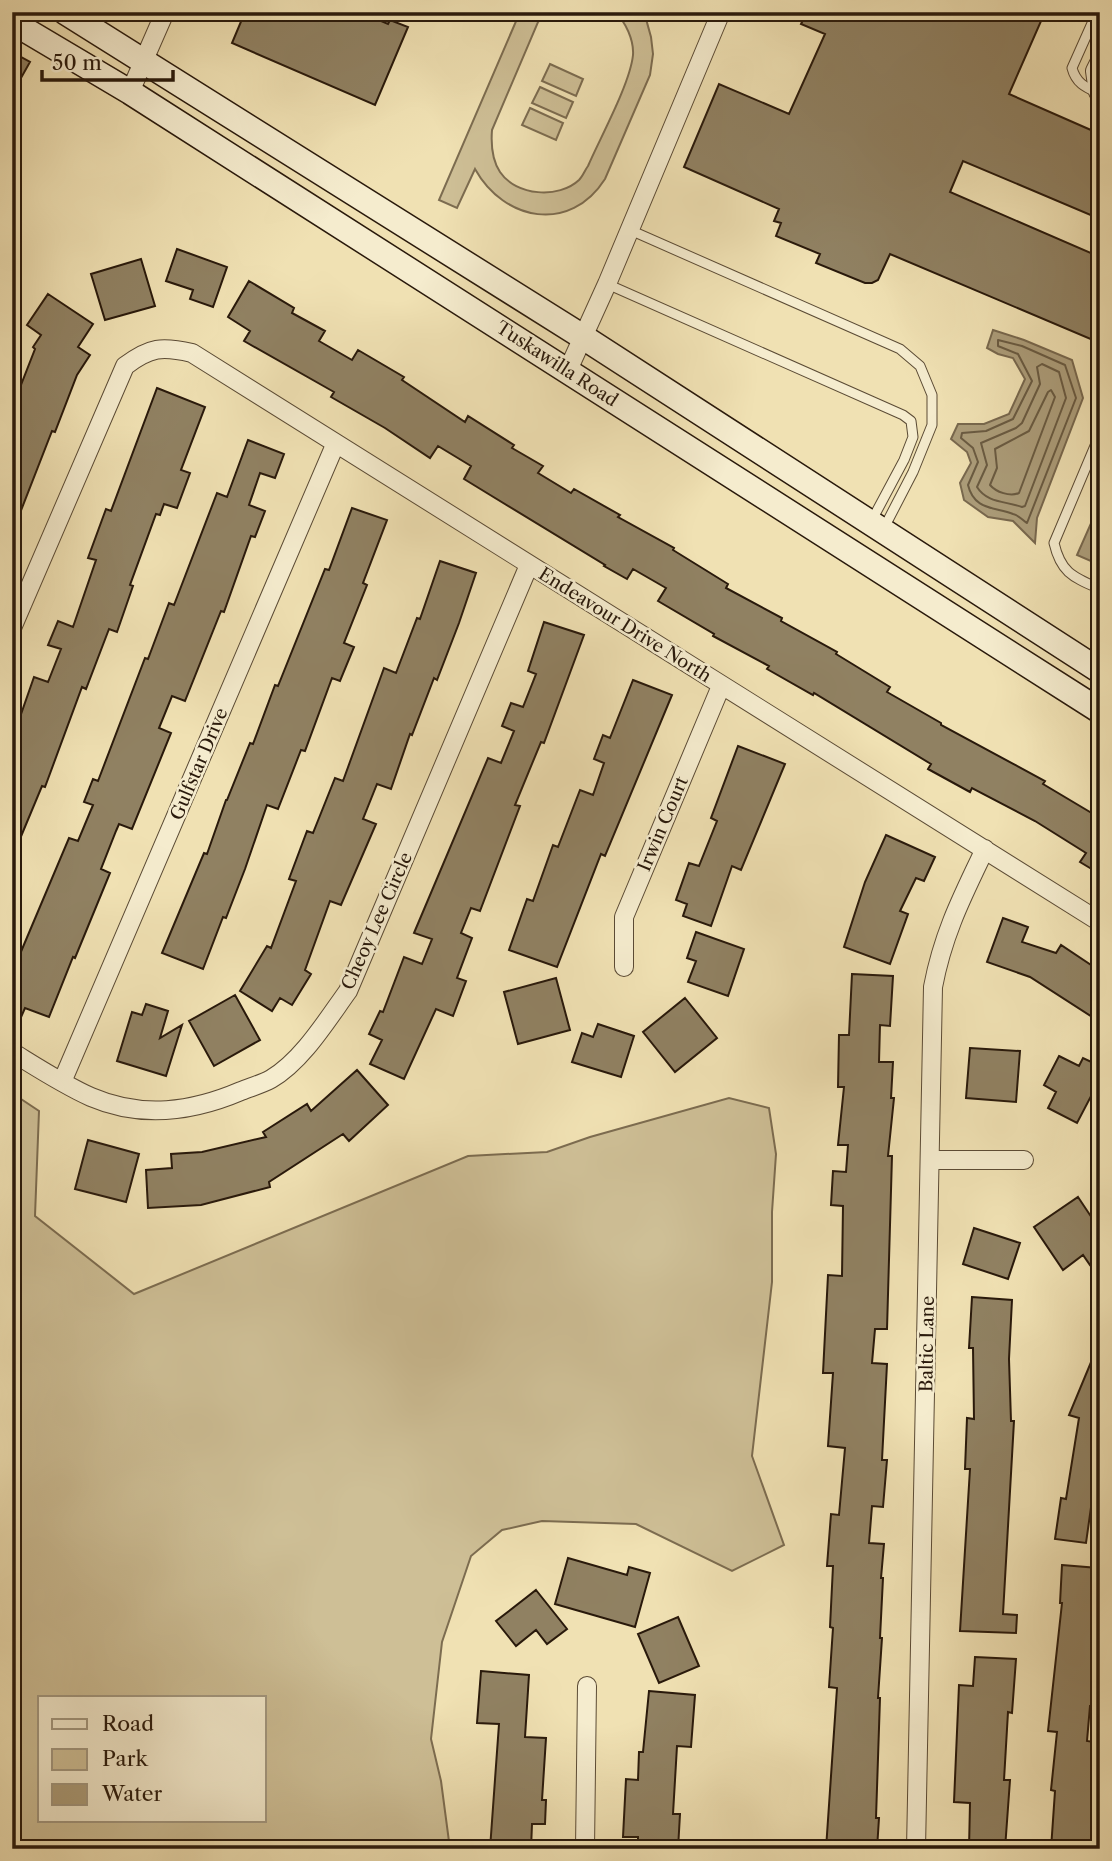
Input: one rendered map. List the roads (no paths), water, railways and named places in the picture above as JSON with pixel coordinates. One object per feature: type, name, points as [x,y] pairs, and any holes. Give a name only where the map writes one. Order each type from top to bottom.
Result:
[{"type":"main road","name":"Tuskawilla Road","points":[[65,12],[583,337],[1100,671]]},
{"type":"main road","name":"Tuskawilla Road","points":[[12,22],[131,92],[1100,711]]},
{"type":"street","points":[[131,92],[165,12]]},
{"type":"street","points":[[568,370],[630,230],[720,12]]},
{"type":"street","points":[[1099,93],[1096,71],[1100,61]]},
{"type":"street","name":"Endeavour Drive North","points":[[12,628],[125,366],[144,352],[169,348],[192,353],[1100,922]]},
{"type":"street","name":"Gulfstar Drive","points":[[62,1082],[335,445]]},
{"type":"street","name":"Cheoy Lee Circle","points":[[12,1052],[93,1098],[132,1110],[173,1111],[213,1103],[272,1079],[309,1045],[348,991],[529,565]]},
{"type":"street","name":"Irwin Court","points":[[624,967],[624,917],[721,686]]},
{"type":"street","name":"Baltic Lane","points":[[916,1849],[933,987],[939,953],[950,921],[985,849]]},
{"type":"street","points":[[931,1160],[1024,1160]]},
{"type":"street","points":[[584,1849],[587,1686]]},
{"type":"lane","points":[[1097,12],[1072,68],[1080,85],[1099,93]]},
{"type":"lane","points":[[630,230],[900,349],[920,366],[932,395],[932,425],[912,472],[878,526]]},
{"type":"lane","points":[[607,284],[911,421],[913,437],[878,526]]},
{"type":"lane","points":[[1100,434],[1054,543],[1058,560],[1070,575],[1100,589]]},
{"type":"water","points":[[993,330],[1072,360],[1083,398],[1037,518],[1035,543],[1013,521],[988,517],[964,500],[960,483],[971,463],[967,452],[951,439],[958,424],[984,424],[1009,414],[1025,379],[1013,358],[987,348]]},
{"type":"water","points":[[1100,503],[1100,565],[1077,555]]}]
